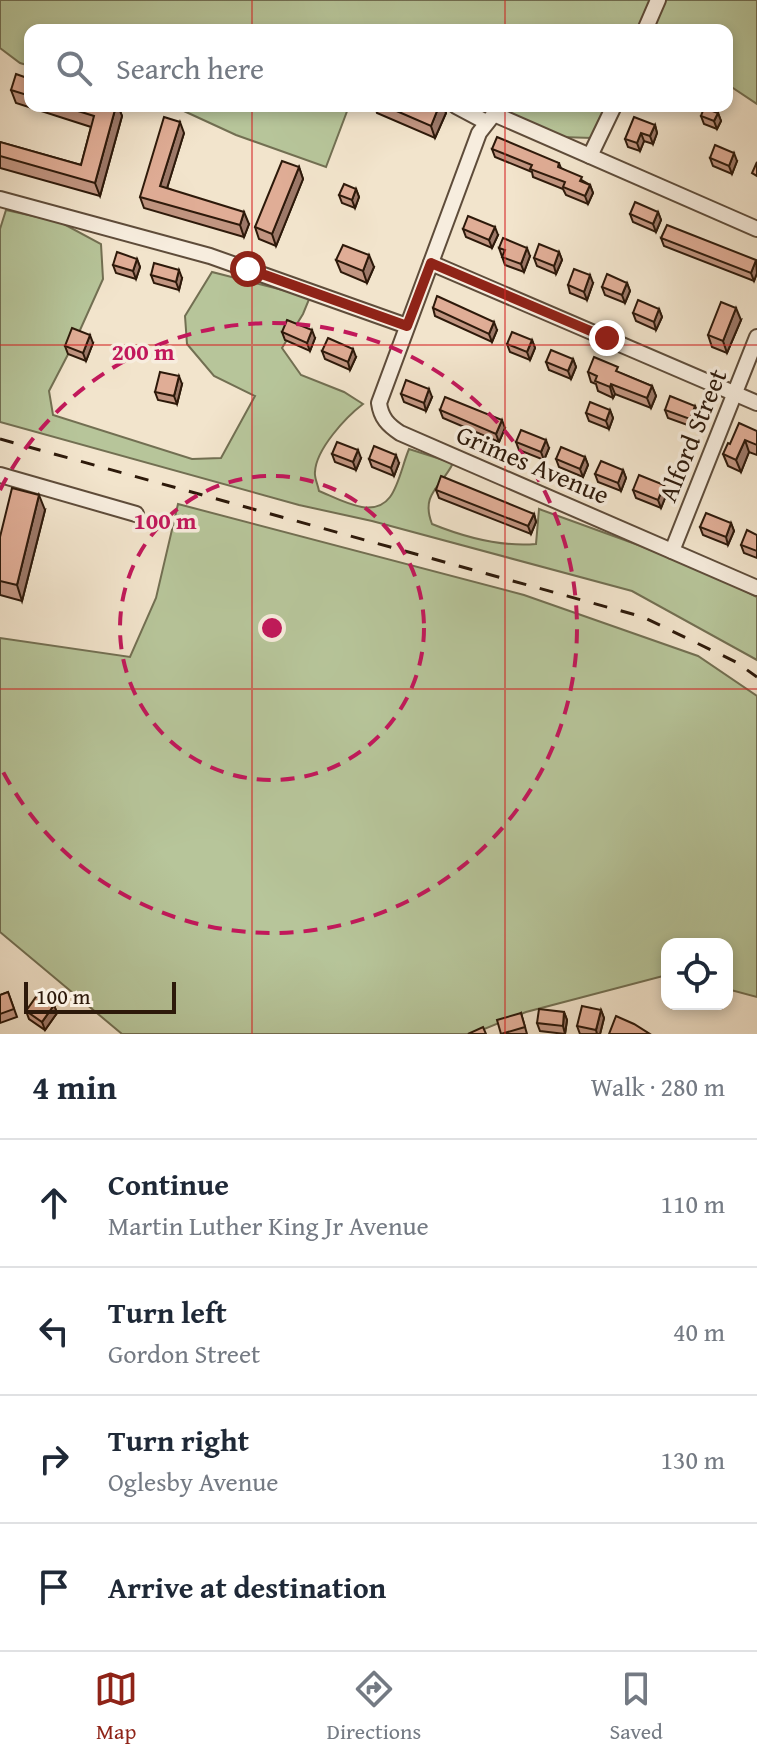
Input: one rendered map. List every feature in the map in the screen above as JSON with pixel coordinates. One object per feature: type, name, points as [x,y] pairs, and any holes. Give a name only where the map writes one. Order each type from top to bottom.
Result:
[{"type":"street","points":[[648,24],[658,0]]},
{"type":"street","points":[[473,112],[590,156],[757,229]]},
{"type":"street","points":[[590,156],[611,112]]},
{"type":"street","name":"Grimes Avenue","points":[[490,118],[479,133],[407,326],[379,403],[380,414],[388,425],[400,433],[757,588]]},
{"type":"street","points":[[0,199],[210,256],[407,326]]},
{"type":"street","points":[[431,263],[757,403]]},
{"type":"street","name":"Alford Street","points":[[672,551],[757,337]]},
{"type":"street","points":[[0,475],[136,514]]},
{"type":"green space","points":[[0,0],[757,0],[757,104],[733,88],[733,24],[24,24],[24,64],[0,48]]},
{"type":"green space","points":[[186,112],[347,112],[326,167],[236,135]]},
{"type":"green space","points":[[506,112],[603,112],[592,138],[561,137]]},
{"type":"green space","points":[[6,210],[60,222],[101,244],[103,279],[49,391],[53,415],[192,459],[221,458],[255,396],[214,376],[187,344],[185,316],[212,272],[310,297],[282,348],[301,375],[344,392],[363,404],[326,444],[315,474],[319,491],[356,506],[375,507],[383,504],[393,492],[409,449],[453,463],[430,497],[432,524],[483,540],[536,544],[539,509],[719,578],[757,597],[757,660],[632,591],[372,521],[299,505],[0,422],[0,229]]},
{"type":"green space","points":[[178,504],[524,595],[698,656],[757,696],[757,997],[733,991],[733,938],[661,938],[661,977],[526,1012],[472,1034],[122,1034],[0,932],[0,638],[130,657],[156,598]]},
{"type":"building","points":[[16,74],[24,77],[24,94],[11,90]]},
{"type":"building","points":[[81,112],[114,112],[95,183],[0,156],[0,142],[81,165],[94,116]]},
{"type":"building","points":[[399,112],[437,112],[431,126]]},
{"type":"building","points":[[702,112],[718,113],[714,121],[701,116]]},
{"type":"building","points":[[164,117],[180,122],[160,186],[244,212],[240,225],[140,197]]},
{"type":"building","points":[[634,117],[655,125],[650,136],[641,133],[637,143],[625,139]]},
{"type":"building","points":[[497,137],[559,163],[558,167],[582,177],[580,181],[590,185],[585,196],[563,187],[565,182],[530,169],[532,165],[492,149]]},
{"type":"building","points":[[715,145],[734,153],[729,166],[710,158]]},
{"type":"building","points":[[282,161],[299,167],[272,234],[255,227]]},
{"type":"building","points":[[344,184],[356,189],[352,200],[339,195]]},
{"type":"building","points":[[635,202],[658,212],[653,224],[630,214]]},
{"type":"building","points":[[468,216],[495,227],[489,240],[463,229]]},
{"type":"building","points":[[667,225],[756,260],[751,273],[661,238]]},
{"type":"building","points":[[503,238],[527,248],[521,264],[502,257],[505,250],[499,248]]},
{"type":"building","points":[[539,244],[559,252],[554,266],[534,258]]},
{"type":"building","points":[[343,245],[369,255],[363,271],[336,260]]},
{"type":"building","points":[[117,252],[137,259],[133,271],[113,265]]},
{"type":"building","points":[[154,263],[179,270],[176,282],[151,275]]},
{"type":"building","points":[[574,269],[590,275],[584,292],[568,285]]},
{"type":"building","points":[[607,274],[627,283],[622,295],[602,287]]},
{"type":"building","points":[[437,296],[494,322],[489,334],[433,308]]},
{"type":"building","points":[[638,300],[659,309],[654,322],[633,313]]},
{"type":"building","points":[[721,302],[736,308],[723,341],[708,335]]},
{"type":"building","points":[[287,320],[312,330],[307,343],[282,332]]},
{"type":"building","points":[[72,328],[90,335],[83,353],[65,346]]},
{"type":"building","points":[[512,332],[532,340],[527,352],[507,344]]},
{"type":"building","points":[[328,338],[353,349],[348,362],[322,351]]},
{"type":"building","points":[[551,350],[573,359],[568,371],[546,362]]},
{"type":"building","points":[[594,357],[618,367],[616,371],[652,386],[647,398],[595,381],[597,376],[588,372]]},
{"type":"building","points":[[160,372],[179,376],[174,396],[155,392]]},
{"type":"building","points":[[406,380],[429,389],[424,403],[401,394]]},
{"type":"building","points":[[670,396],[695,406],[690,419],[665,410]]},
{"type":"building","points":[[445,397],[502,420],[496,434],[440,410]]},
{"type":"building","points":[[590,402],[610,410],[606,421],[586,413]]},
{"type":"building","points":[[739,423],[757,431],[757,445],[745,440],[736,460],[723,454]]},
{"type":"building","points":[[521,430],[546,440],[541,452],[516,442]]},
{"type":"building","points":[[337,442],[358,450],[353,462],[332,454]]},
{"type":"building","points":[[374,446],[396,455],[391,468],[369,459]]},
{"type":"building","points":[[561,447],[585,457],[580,469],[556,459]]},
{"type":"building","points":[[601,461],[623,470],[618,483],[595,474]]},
{"type":"building","points":[[639,475],[664,485],[658,500],[633,490]]},
{"type":"building","points":[[441,476],[534,514],[528,526],[436,490]]},
{"type":"building","points":[[12,488],[39,495],[17,585],[0,581],[0,537]]},
{"type":"building","points":[[706,513],[731,523],[726,537],[700,527]]},
{"type":"building","points":[[747,530],[757,535],[757,551],[741,545]]},
{"type":"building","points":[[8,992],[14,1009],[0,1014],[0,995]]},
{"type":"building","points":[[38,994],[54,1005],[42,1022],[26,1011]]},
{"type":"building","points":[[582,1006],[601,1010],[596,1030],[577,1026]]},
{"type":"building","points":[[539,1009],[564,1012],[563,1026],[537,1023]]},
{"type":"building","points":[[521,1013],[525,1027],[501,1034],[497,1020]]},
{"type":"building","points":[[616,1016],[634,1024],[650,1034],[609,1034]]},
{"type":"building","points":[[483,1027],[486,1034],[468,1034]]},
{"type":"railway","points":[[0,439],[643,617],[736,662],[757,677]]},
{"type":"route","points":[[248,269],[407,326],[431,263],[607,338]]}]
